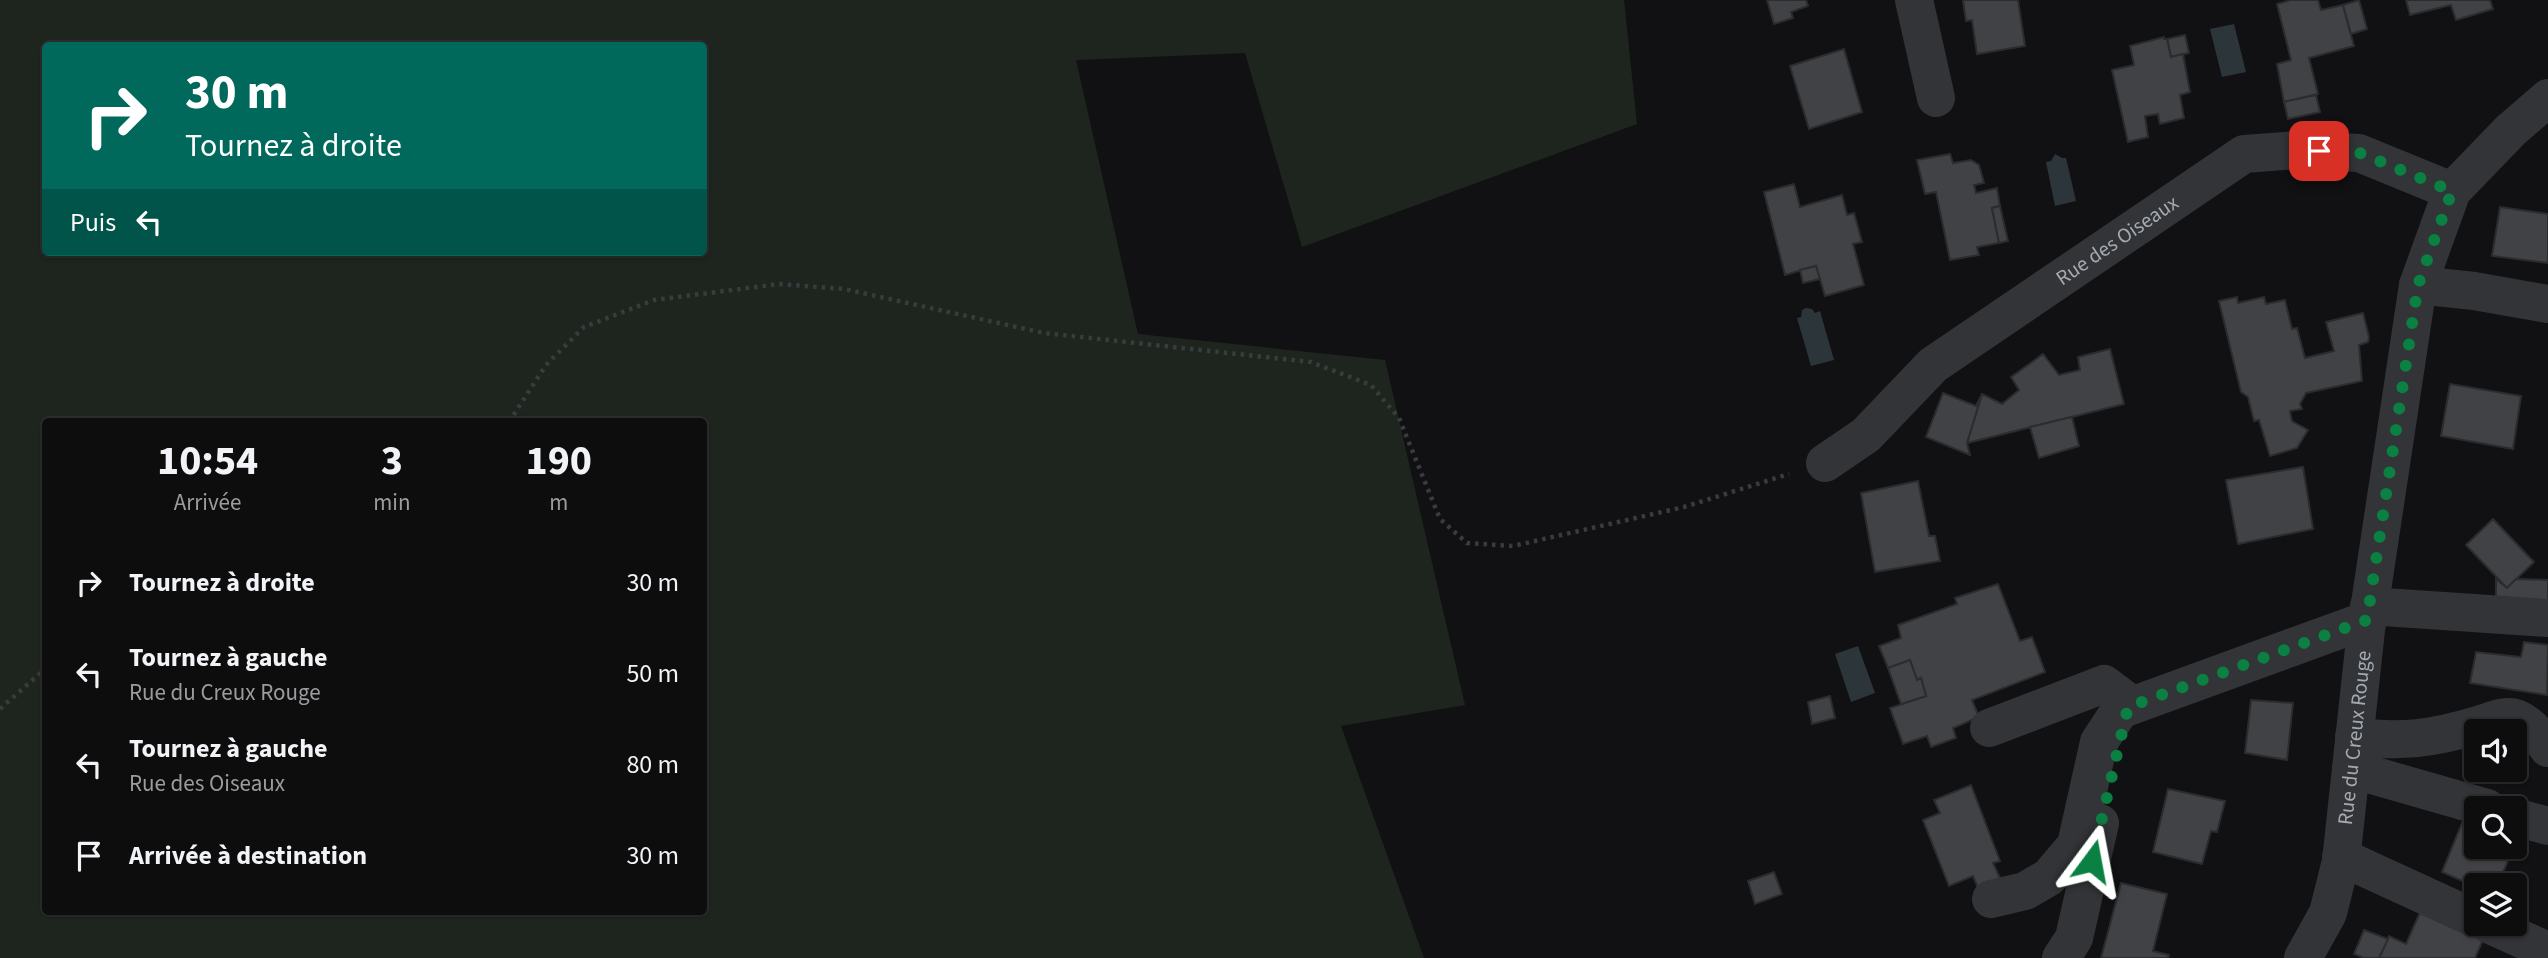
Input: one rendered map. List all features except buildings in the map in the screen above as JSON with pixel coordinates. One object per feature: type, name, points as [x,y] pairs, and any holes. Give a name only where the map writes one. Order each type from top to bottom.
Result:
[{"type":"street","points":[[1914,0],[1936,98]]},
{"type":"street","name":"Rue du Creux Rouge","points":[[2312,956],[2328,913],[2341,857],[2368,613],[2418,285],[2452,191],[2511,130],[2548,98]]},
{"type":"street","name":"Rue des Oiseaux","points":[[1825,463],[1866,435],[1933,365],[2244,154],[2298,150],[2360,153],[2452,191]]},
{"type":"street","points":[[2418,285],[2548,303]]},
{"type":"street","points":[[1991,899],[2025,891],[2049,877],[2076,845],[2099,742],[2120,709],[2368,613],[2548,618]]},
{"type":"street","points":[[1989,728],[2104,684],[2130,706]]},
{"type":"street","points":[[2062,958],[2074,938],[2130,706]]},
{"type":"street","points":[[2352,753],[2393,741],[2450,733],[2503,717],[2516,718],[2535,732],[2548,748]]},
{"type":"street","points":[[2352,753],[2464,799]]},
{"type":"street","points":[[2527,820],[2548,826]]},
{"type":"street","points":[[2341,857],[2464,913]]},
{"type":"street","points":[[2515,936],[2548,951]]},
{"type":"path","points":[[512,418],[546,365],[584,327],[654,300],[779,284],[844,289],[1044,332],[1311,362],[1371,385],[1399,418],[1440,519],[1467,543],[1513,546],[1684,507],[1825,463]]},
{"type":"path","points":[[0,709],[42,672]]},
{"type":"shaded area","points":[[0,0],[1624,0],[1637,124],[1302,247],[1245,53],[1076,60],[1138,334],[1385,360],[1465,705],[1341,726],[1424,958],[0,958]]},
{"type":"shaded area","points":[[2234,24],[2246,72],[2222,77],[2210,29]]},
{"type":"shaded area","points":[[2055,154],[2066,158],[2076,201],[2055,206],[2046,162],[2051,161]]},
{"type":"shaded area","points":[[1806,308],[1815,313],[1820,311],[1834,360],[1811,366],[1797,318],[1801,317],[1802,310]]},
{"type":"shaded area","points":[[1858,646],[1875,693],[1851,702],[1835,654]]},
{"type":"route","points":[[2092,861],[2128,707],[2367,620],[2418,285],[2452,191],[2360,153],[2319,151]]}]
